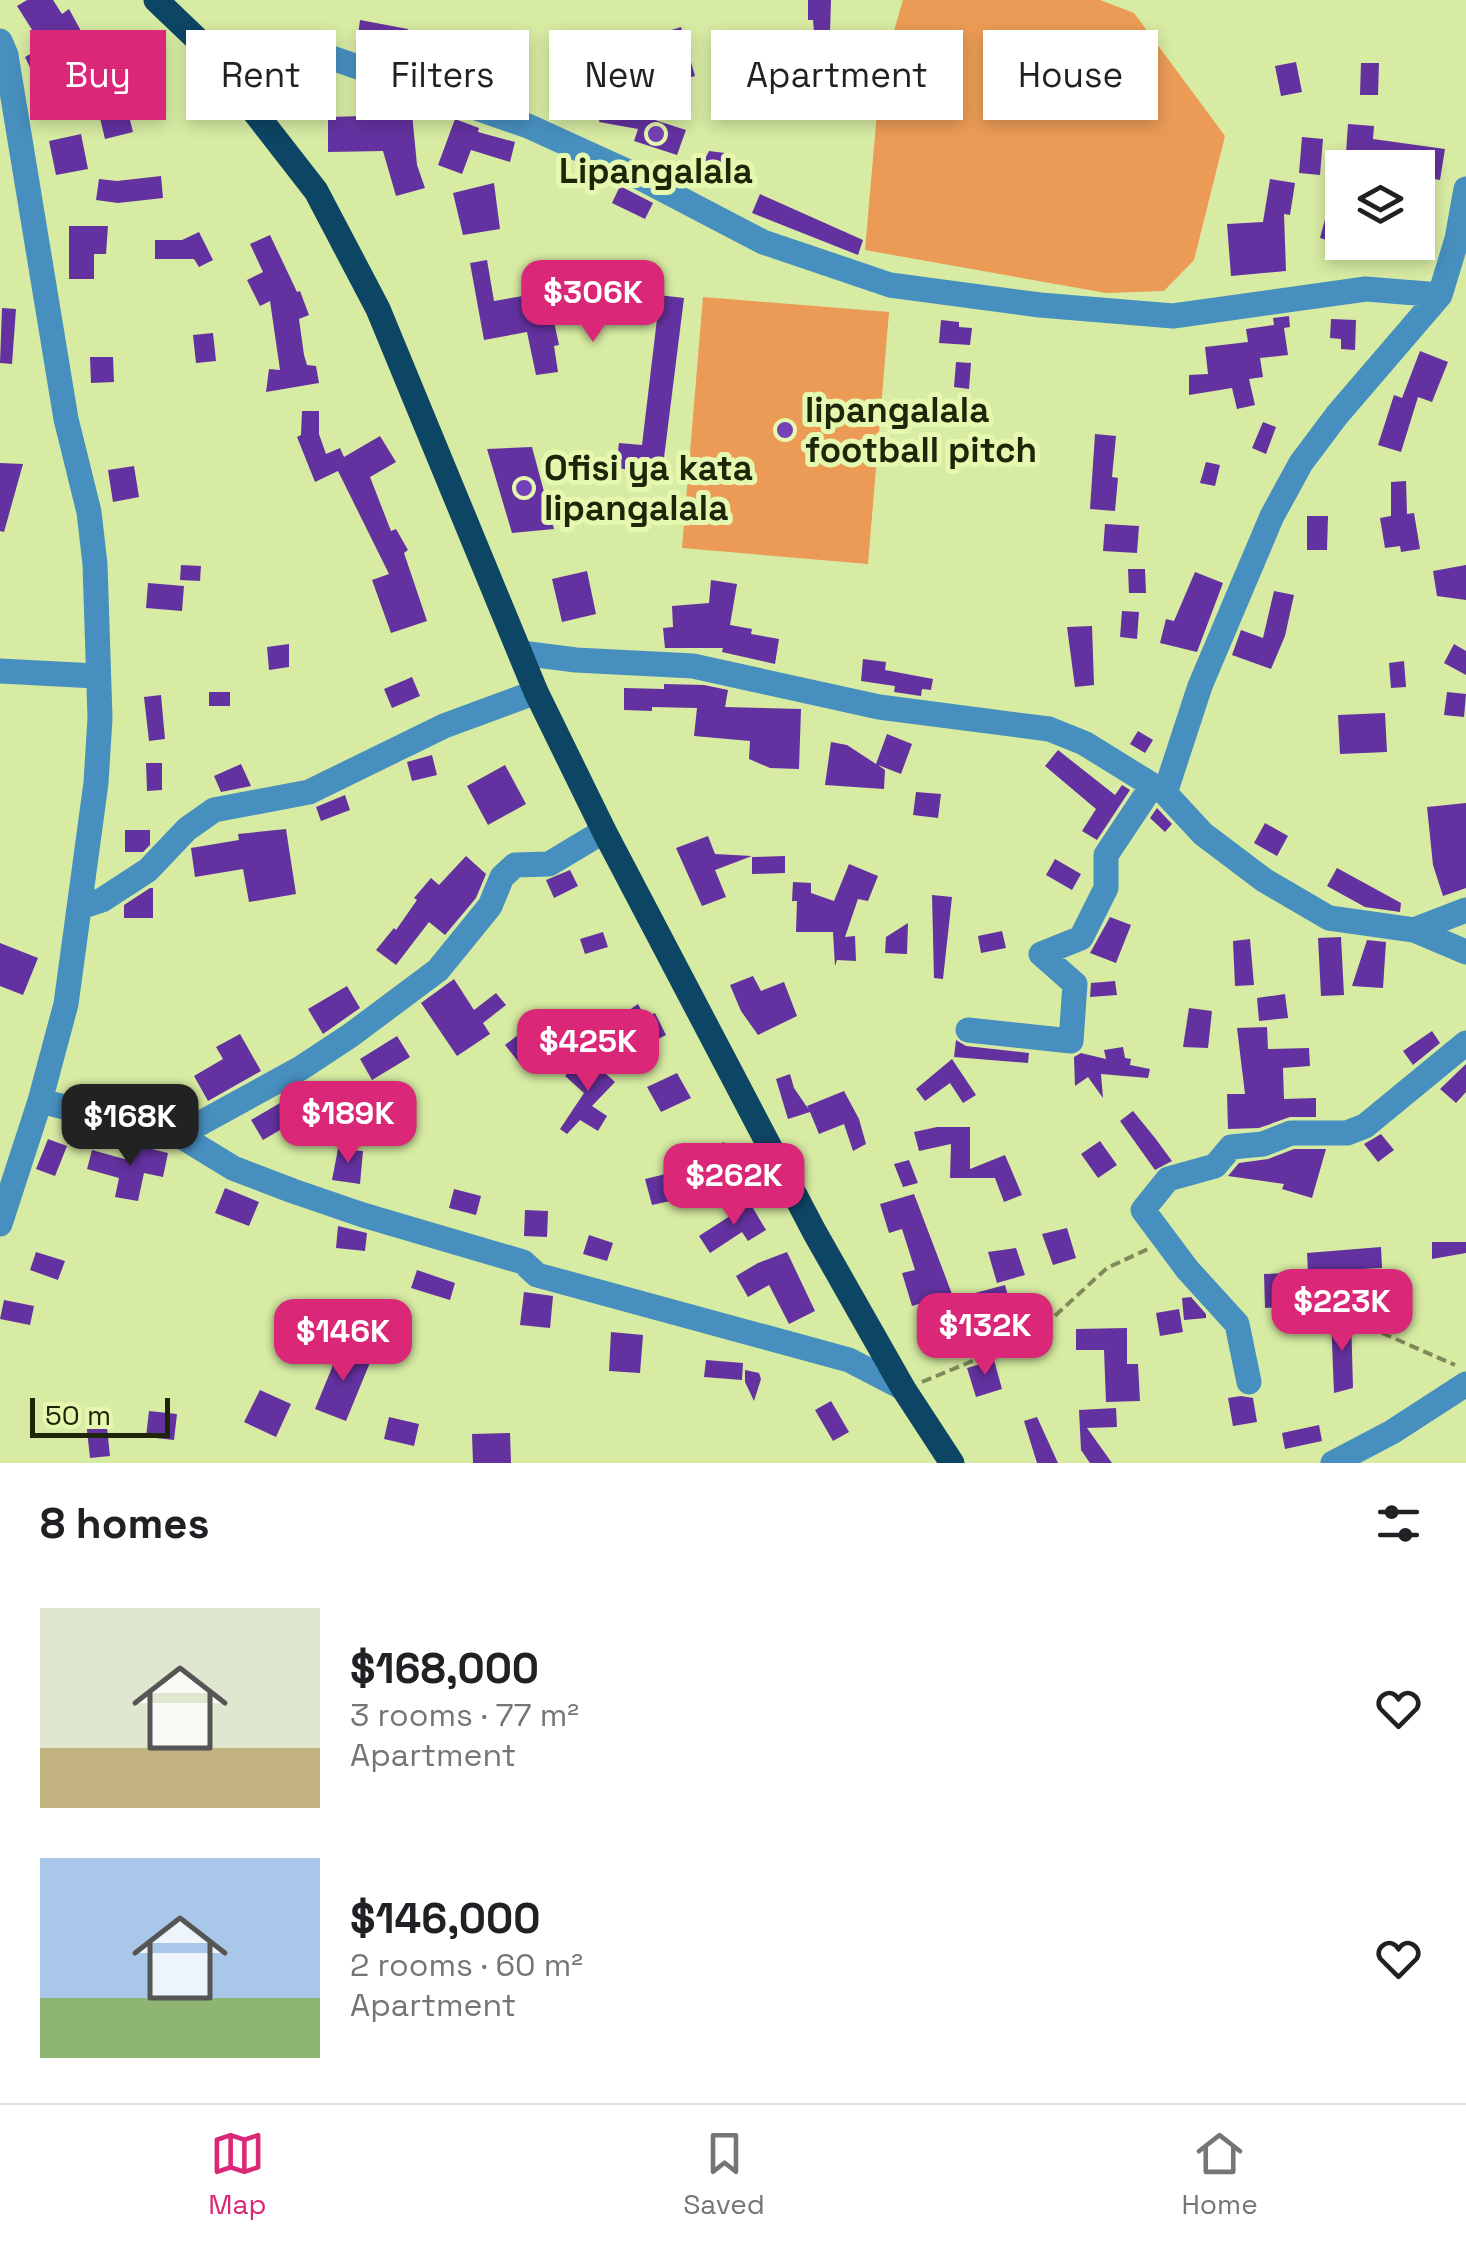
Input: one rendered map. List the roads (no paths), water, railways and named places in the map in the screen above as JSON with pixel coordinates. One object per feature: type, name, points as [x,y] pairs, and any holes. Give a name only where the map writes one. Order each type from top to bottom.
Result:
[{"type":"main road","points":[[156,0],[187,30]]},
{"type":"main road","points":[[261,120],[316,191],[370,292],[536,692],[604,831],[816,1233],[904,1388],[952,1463]]},
{"type":"street","points":[[0,41],[6,55],[66,419],[89,512],[95,564],[100,718],[82,907],[66,1004],[0,1224]]},
{"type":"street","points":[[336,60],[528,126],[631,173],[763,242],[890,285],[1040,305],[1173,316],[1366,289],[1440,295]]},
{"type":"street","points":[[968,1030],[1070,1041],[1074,984],[1041,954],[1081,938],[1106,888],[1106,855],[1158,790],[1240,585],[1301,463],[1440,295],[1457,239],[1466,189]]},
{"type":"street","points":[[521,654],[693,666],[878,707],[1049,729],[1084,743],[1158,790],[1203,834],[1264,880],[1329,918],[1414,930],[1466,952]]},
{"type":"street","points":[[0,671],[96,676]]},
{"type":"street","points":[[82,907],[102,900],[148,870],[186,829],[214,810],[309,792],[444,726],[536,692]]},
{"type":"street","points":[[179,1135],[301,1068],[351,1036],[438,970],[490,906],[502,877],[514,864],[548,864],[604,831]]},
{"type":"street","points":[[1414,930],[1466,910]]},
{"type":"street","points":[[1249,1382],[1236,1324],[1143,1210],[1168,1179],[1215,1166],[1231,1146],[1263,1144],[1290,1133],[1347,1133],[1365,1126],[1466,1043]]},
{"type":"street","points":[[40,1101],[179,1135],[233,1168],[363,1215],[523,1262],[536,1274],[848,1360],[904,1388]]},
{"type":"street","points":[[1334,1463],[1392,1432],[1464,1376]]},
{"type":"place","name":"Lipangalala","points":[[656,134]]},
{"type":"place","name":"lipangalala football pitch","points":[[785,430]]},
{"type":"place","name":"Ofisi ya kata lipangalala","points":[[524,488]]}]
